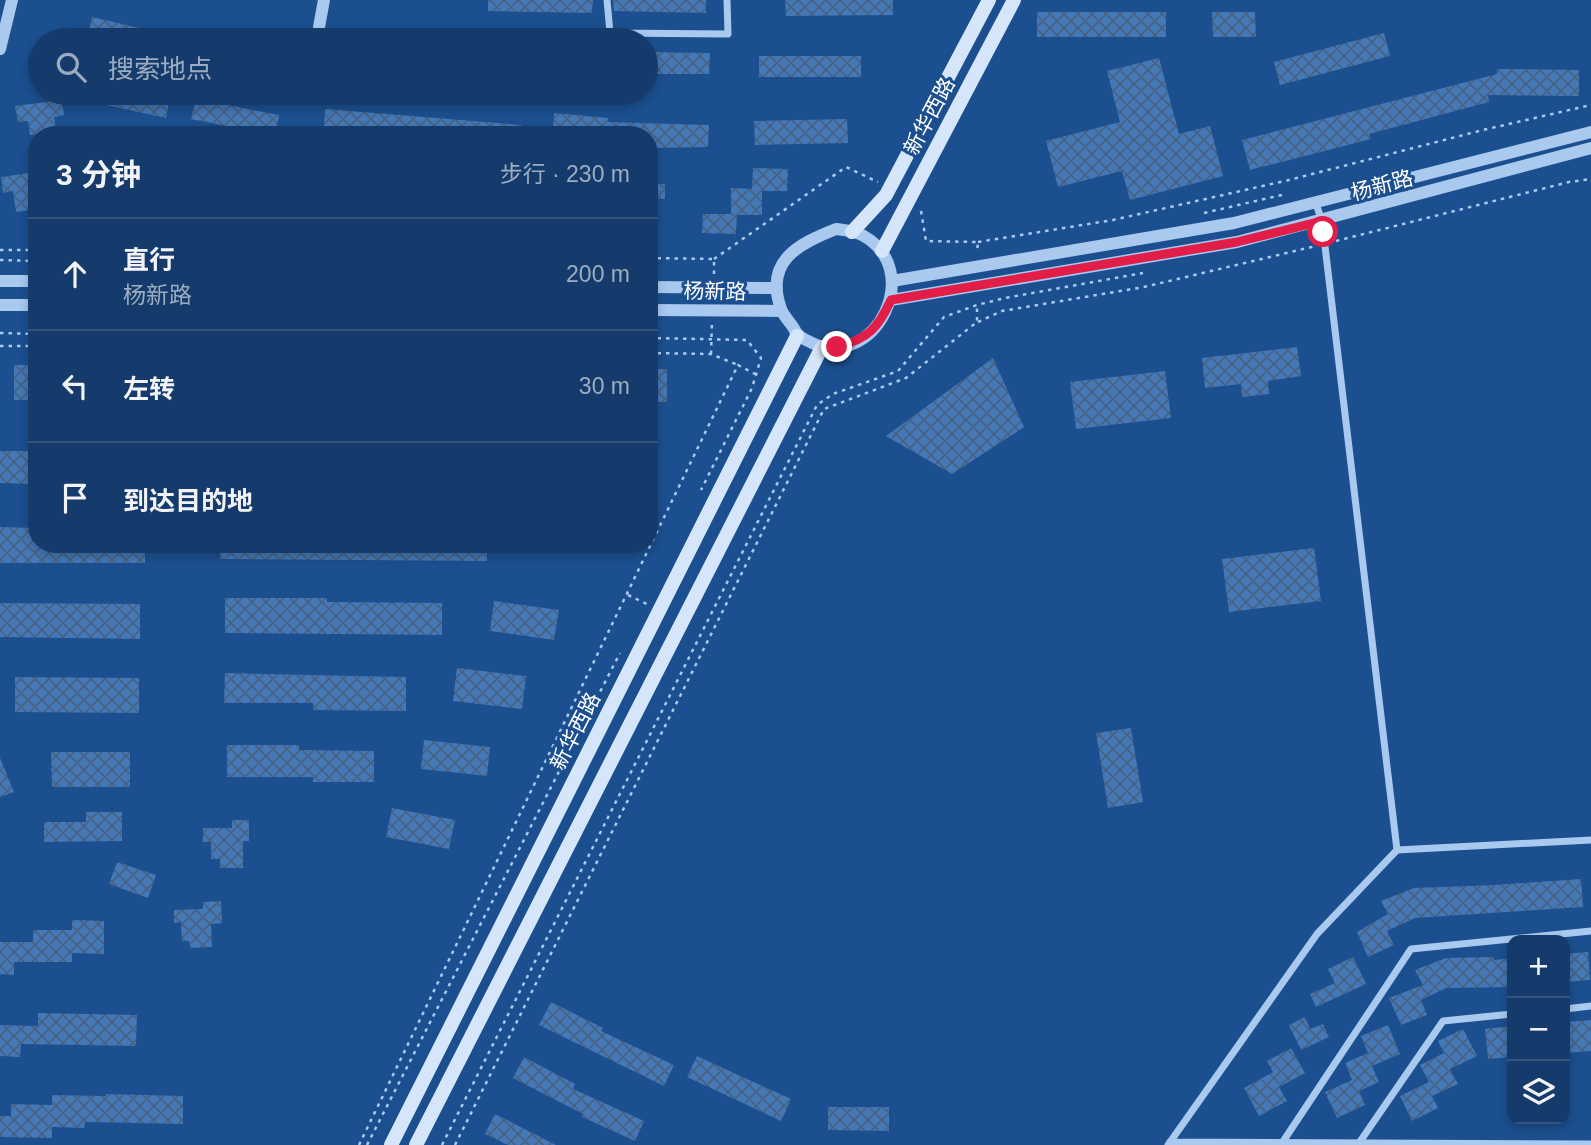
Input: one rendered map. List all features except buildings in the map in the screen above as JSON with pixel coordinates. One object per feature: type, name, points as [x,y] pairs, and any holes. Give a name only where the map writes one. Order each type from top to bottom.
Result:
[{"type":"main road","name":"新华西路","points":[[852,232],[886,195],[989,0]]},
{"type":"main road","name":"新华西路","points":[[882,251],[1014,0]]},
{"type":"main road","name":"新华西路","points":[[391,1145],[797,336]]},
{"type":"main road","points":[[416,1145],[822,347]]},
{"type":"street","points":[[0,50],[12,0]]},
{"type":"street","points":[[319,27],[324,0]]},
{"type":"street","points":[[607,0],[610,28]]},
{"type":"street","points":[[658,33],[728,34],[727,0]]},
{"type":"street","name":"杨新路","points":[[892,281],[1234,223],[1591,132]]},
{"type":"street","name":"杨新路","points":[[891,300],[1237,242],[1591,148]]},
{"type":"street","points":[[1315,201],[1322,221],[1325,244],[1398,850]]},
{"type":"street","points":[[836,229],[862,234],[882,251],[890,267],[892,281],[891,300],[880,324],[858,341],[837,347],[822,347],[797,336],[781,311],[777,288],[778,267],[793,250],[816,236],[836,229]]},
{"type":"street","points":[[0,281],[28,281]]},
{"type":"street","name":"杨新路","points":[[658,287],[777,288]]},
{"type":"street","points":[[0,305],[28,305]]},
{"type":"street","name":"杨新路","points":[[658,310],[781,311]]},
{"type":"street","points":[[1169,1144],[1317,934],[1398,850],[1591,840]]},
{"type":"street","points":[[1282,1143],[1411,949],[1591,931]]},
{"type":"street","points":[[1570,1008],[1591,1006]]},
{"type":"street","points":[[1359,1143],[1443,1021],[1507,1015]]},
{"type":"street","points":[[1169,1144],[1591,1144]]},
{"type":"path","points":[[978,242],[1139,215],[1591,105]]},
{"type":"path","points":[[977,322],[1002,311],[1144,287],[1569,182],[1591,180]]},
{"type":"path","points":[[1205,212],[1292,193]]},
{"type":"path","points":[[0,250],[28,250]]},
{"type":"path","points":[[0,260],[28,261]]},
{"type":"path","points":[[442,1145],[817,404],[834,394],[898,371],[944,317],[1005,298],[1151,271]]},
{"type":"path","points":[[0,333],[28,334]]},
{"type":"path","points":[[658,338],[747,340],[761,358],[752,388],[699,496]]},
{"type":"path","points":[[0,346],[28,346]]},
{"type":"path","points":[[658,353],[711,354],[774,383]]},
{"type":"path","points":[[658,530],[738,365]]},
{"type":"path","points":[[455,1145],[824,409],[817,404]]},
{"type":"path","points":[[359,1145],[647,553]]},
{"type":"path","points":[[368,1145],[621,652]]},
{"type":"route","points":[[837,347],[858,341],[880,324],[891,300],[1237,242],[1322,221],[1323,232]]}]
